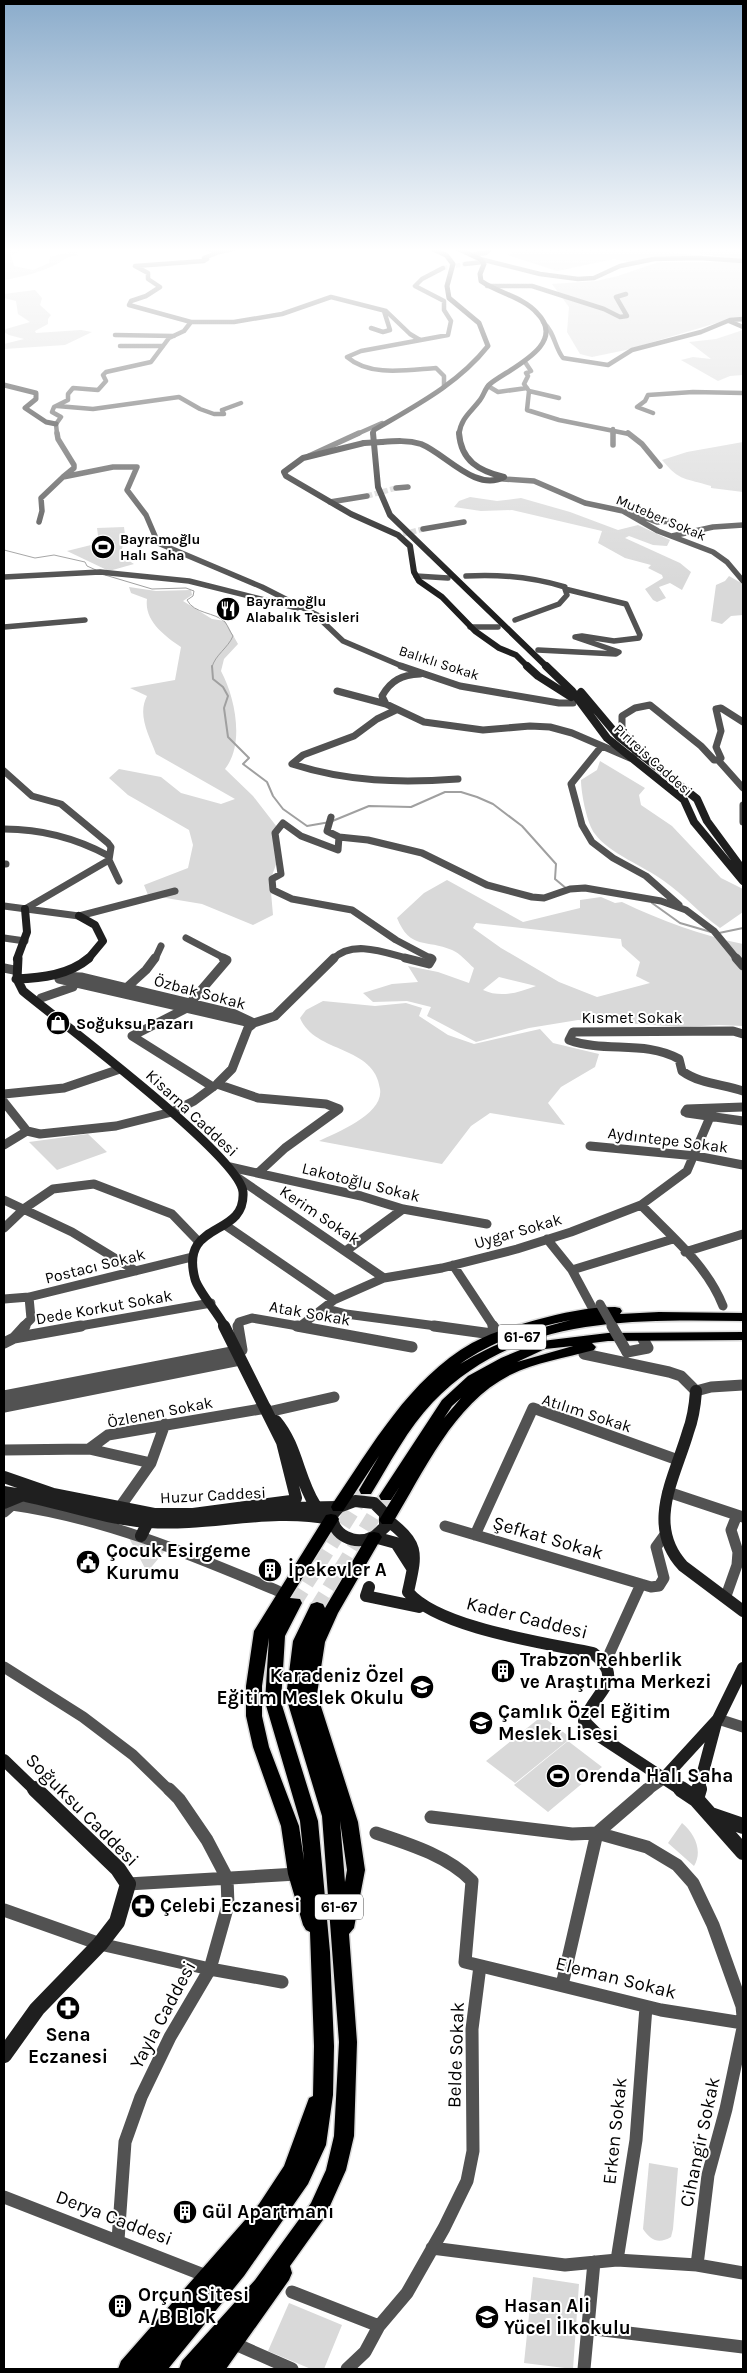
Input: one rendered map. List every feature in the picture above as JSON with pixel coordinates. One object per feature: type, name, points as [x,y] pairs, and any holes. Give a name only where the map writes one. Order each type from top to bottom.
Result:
[{"type":"main road","name":"61-67","points":[[321,1952],[297,1874],[290,1826],[261,1746],[254,1716],[254,1686],[262,1631],[334,1513],[414,1397],[447,1365],[479,1343],[528,1324],[595,1307],[660,1315],[743,1317]]},
{"type":"main road","name":"61-67","points":[[366,1490],[428,1400],[457,1372],[490,1350],[533,1332],[600,1320],[660,1315]]},
{"type":"main road","name":"61-67","points":[[387,1520],[430,1451],[460,1409],[482,1386],[511,1370],[552,1353],[664,1336]]},
{"type":"main road","name":"61-67","points":[[386,1496],[447,1403],[473,1379],[506,1361],[542,1346],[608,1337],[743,1336]]},
{"type":"main road","name":"61-67","points":[[342,1946],[356,1870],[349,1822],[309,1694],[317,1642],[330,1612],[374,1537]]},
{"type":"main road","name":"61-67","points":[[154,2369],[237,2269],[301,2177],[316,2145],[324,2078],[321,1952],[309,1821],[273,1702],[277,1636],[294,1603]]},
{"type":"main road","name":"61-67","points":[[213,2369],[279,2279],[318,2210],[336,2170],[344,2136],[348,2042],[331,1816],[294,1697],[301,1641],[317,1608]]},
{"type":"main road","name":"61-67","points":[[129,2369],[266,2211],[291,2172],[305,2139],[324,2078]]},
{"type":"main road","name":"61-67","points":[[190,2369],[262,2288],[318,2210]]},
{"type":"street","points":[[56,424],[61,420],[60,417],[52,412],[57,406],[68,400],[68,394],[73,388],[90,391],[98,390],[106,381],[103,375],[106,372],[151,362],[153,360]]},
{"type":"street","points":[[350,360],[359,367],[375,370],[436,368],[442,372],[445,384]]},
{"type":"street","points":[[477,360],[422,403],[382,424],[306,457],[291,465],[284,472],[286,476],[351,514],[401,534],[410,546],[416,576],[459,613],[470,627],[499,648],[516,655],[538,676],[574,700],[573,703],[587,704]]},
{"type":"street","points":[[484,360],[427,404],[381,430],[378,436],[384,487],[391,506],[397,515],[580,690],[587,704]]},
{"type":"street","points":[[306,457],[364,443],[412,442],[425,446],[457,468],[484,481],[495,482],[503,479],[504,477],[477,469],[466,459],[461,446],[459,431],[465,413],[481,398],[488,386],[527,360]]},
{"type":"street","points":[[574,360],[608,365],[616,360]]},
{"type":"street","points":[[525,362],[531,370],[526,373],[528,376],[524,384],[528,389],[527,410],[559,420],[591,424],[633,436],[660,466]]},
{"type":"street","points":[[4,385],[36,392],[38,394],[36,399],[25,408],[40,419],[56,424]]},
{"type":"street","points":[[488,386],[498,392],[528,389],[559,398]]},
{"type":"street","points":[[653,413],[637,407],[645,401],[648,394],[693,392],[743,393]]},
{"type":"street","points":[[57,406],[93,409],[179,397],[200,409],[220,415],[224,414],[222,410],[241,403]]},
{"type":"street","points":[[39,522],[42,512],[41,498],[74,468],[58,439],[56,424]]},
{"type":"street","points":[[382,424],[374,430],[372,436],[378,487],[384,506],[390,515],[587,704]]},
{"type":"street","points":[[613,429],[613,445]]},
{"type":"street","points":[[63,477],[119,466],[134,465],[137,468],[127,490],[146,515],[156,540]]},
{"type":"street","name":"Muteber Sokak","points":[[503,479],[534,481],[585,502],[623,511],[672,537],[713,552],[727,562],[743,581]]},
{"type":"street","points":[[396,488],[408,487]]},
{"type":"street","points":[[330,502],[368,496]]},
{"type":"street","points":[[623,511],[646,516],[660,524],[674,521]]},
{"type":"street","points":[[423,529],[464,522]]},
{"type":"street","points":[[672,537],[713,527],[743,525]]},
{"type":"street","name":"Balıklı Sokak","points":[[156,540],[182,556],[285,597],[312,614]]},
{"type":"street","points":[[4,577],[98,572]]},
{"type":"street","name":"Balıklı Sokak","points":[[98,572],[189,581],[272,600],[321,618],[343,641],[460,686],[559,703],[573,703]]},
{"type":"street","points":[[466,576],[515,575],[565,586],[567,595],[559,604],[515,620]]},
{"type":"street","points":[[416,576],[448,578]]},
{"type":"street","points":[[538,650],[616,654],[620,652],[575,637],[579,635],[614,641],[639,638],[637,627],[626,604],[565,589]]},
{"type":"street","points":[[4,626],[85,620]]},
{"type":"street","points":[[470,627],[498,627]]},
{"type":"street","points":[[386,704],[382,696],[392,680],[407,675],[426,674]]},
{"type":"street","points":[[337,691],[386,704],[424,722],[483,730],[530,726],[550,727],[572,733],[600,747],[630,758],[638,752],[637,746],[622,731],[622,716],[630,710],[650,706],[702,746],[714,760],[718,760],[743,788]]},
{"type":"street","name":"Pirireis Caddesi","points":[[587,704],[618,736],[697,799],[707,821],[743,870]]},
{"type":"street","name":"Pirireis Caddesi","points":[[587,704],[607,738],[684,800],[694,822],[736,875],[743,881]]},
{"type":"street","points":[[718,760],[721,758],[716,747],[720,731],[716,709],[721,708],[743,722]]},
{"type":"street","points":[[396,710],[377,718],[354,736],[303,755],[292,764],[314,773],[366,782],[391,783],[458,779]]},
{"type":"street","points":[[600,747],[586,768],[573,779],[571,784],[582,830],[588,840],[609,856],[642,872],[716,933],[743,966]]},
{"type":"street","points":[[4,770],[32,796],[61,804],[70,810],[111,847],[109,858],[25,909]]},
{"type":"street","points":[[743,805],[743,822]]},
{"type":"street","points":[[330,820],[327,831],[339,837],[368,840],[422,853],[487,885],[513,893],[544,898],[568,890],[601,889],[660,901],[686,910]]},
{"type":"street","points":[[4,1102],[27,1131],[40,1134],[116,1126],[172,1112],[194,1102],[215,1086],[232,1069],[248,1028],[254,1023],[275,1016],[340,952],[357,949],[373,950],[428,964],[432,958],[391,938],[361,915],[347,908],[303,902],[284,897],[273,890],[272,880],[281,874],[275,833],[279,826],[283,823],[301,836],[338,850],[339,837]]},
{"type":"street","points":[[4,829],[22,828],[48,832],[97,849],[109,858],[119,881]]},
{"type":"street","points":[[79,916],[175,891]]},
{"type":"street","points":[[4,906],[79,916],[98,926],[103,941],[98,951],[77,967],[44,977],[15,974],[4,968]]},
{"type":"street","points":[[15,974],[29,930],[25,909]]},
{"type":"street","points":[[4,938],[24,941]]},
{"type":"street","points":[[186,938],[227,960],[188,1006],[132,1036],[215,1086],[258,1098],[326,1104],[339,1109],[285,1148],[258,1173]]},
{"type":"street","points":[[123,990],[150,966],[158,956],[161,946]]},
{"type":"street","name":"Kisarna Caddesi","points":[[15,974],[32,1000],[172,1112],[215,1150],[238,1178],[243,1191],[242,1206],[236,1215],[225,1225],[198,1241]]},
{"type":"street","name":"Özbak Sokak","points":[[44,977],[123,990],[246,1023],[254,1023]]},
{"type":"street","points":[[41,998],[73,986]]},
{"type":"street","name":"Kısmet Sokak","points":[[743,1034],[732,1031],[640,1030],[573,1032],[569,1037],[569,1040],[573,1042],[591,1046],[652,1049],[669,1054],[679,1060],[680,1067],[685,1074],[704,1083],[724,1084],[743,1091]]},
{"type":"street","points":[[4,1094],[53,1091],[86,1083],[120,1069]]},
{"type":"street","points":[[684,1112],[687,1109],[743,1107]]},
{"type":"street","points":[[684,1112],[710,1118],[743,1121]]},
{"type":"street","name":"Uygar Sokak","points":[[299,1327],[334,1300],[384,1278],[453,1265],[517,1249],[578,1230],[641,1205],[687,1171],[696,1156],[710,1118]]},
{"type":"street","points":[[4,1145],[27,1131]]},
{"type":"street","name":"Aydıntepe Sokak","points":[[590,1146],[696,1156],[743,1165]]},
{"type":"street","name":"Lakotoğlu Sokak","points":[[230,1167],[360,1196],[403,1209],[486,1224]]},
{"type":"street","name":"Kerim Sokak","points":[[238,1178],[347,1250],[384,1278]]},
{"type":"street","points":[[4,1228],[25,1208],[53,1190],[94,1184],[172,1214],[198,1241],[192,1257],[195,1281],[219,1315],[238,1356],[268,1411],[282,1442],[296,1498],[292,1501],[193,1514]]},
{"type":"street","points":[[4,1200],[25,1208],[108,1253],[136,1271]]},
{"type":"street","points":[[641,1205],[685,1252],[715,1288],[723,1306]]},
{"type":"street","points":[[347,1250],[403,1209]]},
{"type":"street","points":[[225,1225],[334,1300]]},
{"type":"street","points":[[685,1252],[743,1234]]},
{"type":"street","points":[[547,1239],[572,1270],[595,1307],[627,1352],[648,1348],[643,1339]]},
{"type":"street","points":[[572,1270],[673,1239]]},
{"type":"street","name":"Postacı Sokak","points":[[4,1299],[29,1297],[192,1257]]},
{"type":"street","points":[[453,1265],[499,1334]]},
{"type":"street","points":[[14,1338],[31,1319],[29,1297]]},
{"type":"street","name":"Dede Korkut Sokak","points":[[4,1343],[14,1338],[211,1303]]},
{"type":"street","points":[[324,1308],[346,1314],[499,1334]]},
{"type":"street","name":"Atak Sokak","points":[[238,1356],[243,1347],[237,1329],[239,1322],[243,1319],[252,1318],[412,1346]]},
{"type":"street","points":[[584,1354],[681,1376],[696,1391],[697,1406],[691,1430],[678,1460],[662,1518],[664,1536],[678,1560],[743,1611]]},
{"type":"street","points":[[4,1396],[20,1398],[238,1356]]},
{"type":"street","points":[[696,1391],[711,1387],[743,1385]]},
{"type":"street","name":"Özlenen Sokak","points":[[4,1450],[54,1451],[89,1448],[108,1435],[165,1424],[268,1411],[334,1397]]},
{"type":"street","points":[[4,1407],[20,1398]]},
{"type":"street","name":"Atılım Sokak","points":[[475,1535],[533,1408],[678,1460]]},
{"type":"street","points":[[268,1411],[289,1436],[297,1453],[307,1493],[315,1506]]},
{"type":"street","points":[[120,1507],[151,1464],[165,1424]]},
{"type":"street","points":[[89,1448],[151,1464]]},
{"type":"street","name":"Huzur Caddesi","points":[[4,1477],[45,1492],[154,1514],[193,1514],[315,1506],[334,1513]]},
{"type":"street","name":"Huzur Caddesi","points":[[4,1492],[24,1495],[80,1510],[148,1522],[168,1523],[296,1512],[334,1513]]},
{"type":"street","points":[[668,1492],[740,1516],[732,1530],[733,1542],[741,1553],[726,1596]]},
{"type":"street","points":[[4,1503],[24,1495]]},
{"type":"street","points":[[412,1568],[396,1543],[374,1537],[366,1540],[348,1539],[335,1531],[334,1513],[355,1500],[365,1501],[381,1508],[387,1520],[412,1540],[416,1557],[412,1568],[408,1595],[422,1608]]},
{"type":"street","points":[[4,1512],[12,1505],[25,1507],[141,1536],[184,1551],[278,1591]]},
{"type":"street","name":"61-67","points":[[374,1537],[385,1527],[387,1520]]},
{"type":"street","points":[[141,1536],[148,1522]]},
{"type":"street","name":"Şefkat Sokak","points":[[445,1526],[641,1584]]},
{"type":"street","points":[[664,1536],[656,1546],[664,1578],[659,1586],[651,1587],[641,1584],[606,1661],[610,1672],[607,1685],[586,1714],[584,1721],[599,1736],[696,1799],[743,1852]]},
{"type":"street","name":"Kader Caddesi","points":[[369,1587],[366,1596],[422,1608],[447,1618],[593,1653],[606,1661]]},
{"type":"street","name":"Yayla Caddesi","points":[[4,1667],[32,1687],[83,1717],[133,1755],[179,1799],[207,1840],[227,1878],[228,1905],[210,1969],[170,2037],[141,2097],[125,2142],[118,2240]]},
{"type":"street","points":[[696,1799],[718,1720],[743,1668]]},
{"type":"street","points":[[562,1985],[597,1833],[638,1796],[663,1779],[718,1720]]},
{"type":"street","points":[[718,1720],[743,1727]]},
{"type":"street","name":"Soğuksu Caddesi","points":[[4,1760],[118,1869],[128,1884],[117,1922],[100,1944],[38,2009],[7,2046]]},
{"type":"street","points":[[710,1815],[743,1826]]},
{"type":"street","points":[[431,1817],[572,1834],[597,1833],[648,1847],[677,1865],[693,1883],[713,1925],[742,2006],[743,2016]]},
{"type":"street","points":[[376,1832],[418,1848],[466,1872],[472,1880],[465,1962],[480,1966]]},
{"type":"street","points":[[128,1884],[297,1874]]},
{"type":"street","points":[[4,1910],[100,1944],[210,1969],[282,1982]]},
{"type":"street","name":"Eleman Sokak","points":[[480,1966],[646,2007],[743,2023]]},
{"type":"street","name":"Belde Sokak","points":[[347,2369],[364,2352],[379,2326],[406,2293],[467,2181],[473,2151],[472,2029],[480,1966]]},
{"type":"street","name":"Erken Sokak","points":[[617,2260],[636,2140],[646,2007]]},
{"type":"street","name":"Cihangir Sokak","points":[[696,2265],[708,2175],[726,2109],[743,2028]]},
{"type":"street","name":"Derya Caddesi","points":[[4,2197],[210,2277]]},
{"type":"street","points":[[432,2248],[565,2265],[617,2260],[696,2265],[743,2273]]},
{"type":"street","points":[[584,2369],[594,2262]]},
{"type":"street","points":[[292,2292],[379,2326]]},
{"type":"street","points":[[587,2328],[743,2347]]},
{"type":"street","points":[[233,2343],[292,2369]]},
{"type":"shaded area","points":[[681,360],[743,360],[743,375],[730,376],[718,381]]},
{"type":"shaded area","points":[[743,442],[743,492],[711,488],[711,486],[684,478],[674,472],[662,460],[687,452]]},
{"type":"shaded area","points":[[470,497],[497,501],[521,498],[570,512],[618,530],[638,525],[670,540],[667,546],[653,545],[629,536],[625,538],[680,563],[691,572],[682,590],[670,583],[659,587],[666,598],[657,602],[653,600],[645,589],[663,578],[662,575],[648,568],[651,565],[625,558],[598,543],[602,531],[512,510],[481,511],[454,507],[459,501]]},
{"type":"shaded area","name":"Bayramoğlu Halı Saha","points":[[124,527],[126,543],[123,544],[122,549],[133,557],[126,559],[134,564],[109,571],[67,551],[99,543],[97,528]]},
{"type":"shaded area","points":[[729,576],[743,584],[743,615],[731,616],[722,624],[711,621],[716,585],[725,581]]},
{"type":"shaded area","points":[[129,587],[156,591],[191,590],[192,595],[183,601],[212,619],[225,621],[238,644],[224,659],[221,671],[234,707],[236,720],[235,747],[225,769],[253,796],[277,827],[278,859],[270,881],[273,915],[253,925],[202,904],[148,895],[144,885],[188,868],[193,845],[189,830],[128,795],[109,778],[119,769],[161,777],[181,793],[221,804],[235,799],[156,754],[145,725],[143,710],[147,696],[130,688],[175,680],[181,647],[162,633],[152,621],[147,607],[147,599],[131,593]]},
{"type":"shaded area","points":[[600,761],[645,788],[639,795],[641,805],[672,826],[721,878],[743,889],[743,912],[720,928],[656,875],[618,854],[601,841],[589,823],[583,800],[581,780],[597,770]]},
{"type":"shaded area","points":[[447,880],[523,922],[580,908],[580,900],[601,897],[615,903],[622,902],[696,932],[743,944],[743,1026],[684,1027],[578,1020],[529,1028],[476,1042],[427,1016],[431,1007],[407,1001],[373,1002],[363,993],[392,984],[418,982],[408,966],[438,972],[469,983],[474,968],[461,955],[443,947],[413,939],[407,935],[397,918],[424,893]],"holes":[[[476,923],[621,939],[622,946],[640,962],[636,976],[650,983],[597,997],[559,982],[501,948],[473,928]],[[499,977],[536,986],[509,994],[496,994],[483,990]]]},
{"type":"shaded area","points":[[323,1001],[375,1006],[406,1003],[422,1008],[419,1016],[448,1035],[474,1044],[540,1029],[553,1043],[599,1054],[595,1067],[561,1087],[548,1103],[565,1125],[490,1113],[471,1126],[442,1164],[319,1141],[348,1127],[367,1114],[375,1106],[379,1098],[380,1089],[376,1075],[368,1064],[318,1038],[308,1030],[300,1018],[306,1010]]},
{"type":"shaded area","points":[[88,1134],[107,1152],[57,1170],[29,1142]]},
{"type":"shaded area","points":[[129,1538],[165,1551],[147,1572]]},
{"type":"shaded area","name":"Orenda Halı Saha","points":[[542,1716],[571,1738],[515,1783],[486,1761]]},
{"type":"shaded area","name":"Orenda Halı Saha","points":[[568,1741],[602,1767],[548,1812],[514,1785]]},
{"type":"shaded area","points":[[682,1823],[691,1832],[698,1849],[697,1860],[694,1866],[668,1843]]},
{"type":"shaded area","points":[[649,2163],[678,2168],[671,2237],[659,2241],[652,2239],[643,2229]]},
{"type":"shaded area","points":[[533,2277],[579,2284],[573,2369],[524,2363]]},
{"type":"shaded area","points":[[289,2303],[342,2325],[324,2369],[311,2369],[268,2351]]},
{"type":"waterway","points":[[4,550],[35,558],[54,555],[85,562],[87,566],[96,570]]},
{"type":"waterway","points":[[105,575],[152,589],[186,588],[194,591],[193,596],[187,600],[190,605],[221,619],[225,622],[233,636],[212,667]]},
{"type":"waterway","points":[[212,667],[213,679],[223,687],[228,696],[224,708],[228,737],[249,758],[243,764],[267,782],[273,796],[283,809],[307,826],[330,822],[369,806],[411,807],[445,792],[461,792],[493,804],[522,826],[556,864],[555,879],[567,889]]},
{"type":"waterway","points":[[652,903],[680,923],[711,932]]},
{"type":"waterway","points":[[719,933],[743,928]]},
{"type":"tunnel","points":[[367,496],[396,488]]},
{"type":"tunnel","points":[[403,534],[423,529]]},
{"type":"tunnel","points":[[294,1603],[363,1494]]},
{"type":"tunnel","points":[[317,1608],[386,1496]]},
{"type":"place","name":"Bayramoğlu Halı Saha","points":[[103,547]]},
{"type":"place","name":"Bayramoğlu Alabalık Tesisleri","points":[[228,609]]},
{"type":"place","name":"Soğuksu Pazarı","points":[[58,1023]]},
{"type":"place","name":"Çocuk Esirgeme Kurumu","points":[[88,1562]]},
{"type":"place","name":"İpekevler A","points":[[270,1570]]},
{"type":"place","name":"Trabzon Rehberlik ve Araştırma Merkezi","points":[[503,1671]]},
{"type":"place","name":"Karadeniz Özel Eğitim Meslek Okulu","points":[[422,1687]]},
{"type":"place","name":"Çamlık Özel Eğitim Meslek Lisesi","points":[[481,1723]]},
{"type":"place","name":"Orenda Halı Saha","points":[[558,1776]]},
{"type":"place","name":"Çelebi Eczanesi","points":[[143,1906]]},
{"type":"place","name":"Sena Eczanesi","points":[[68,2008]]},
{"type":"place","name":"Gül Apartmanı","points":[[185,2212]]},
{"type":"place","name":"Orçun Sitesi A/B Blok","points":[[120,2306]]},
{"type":"place","name":"Hasan Ali Yücel İlkokulu","points":[[487,2317]]}]
